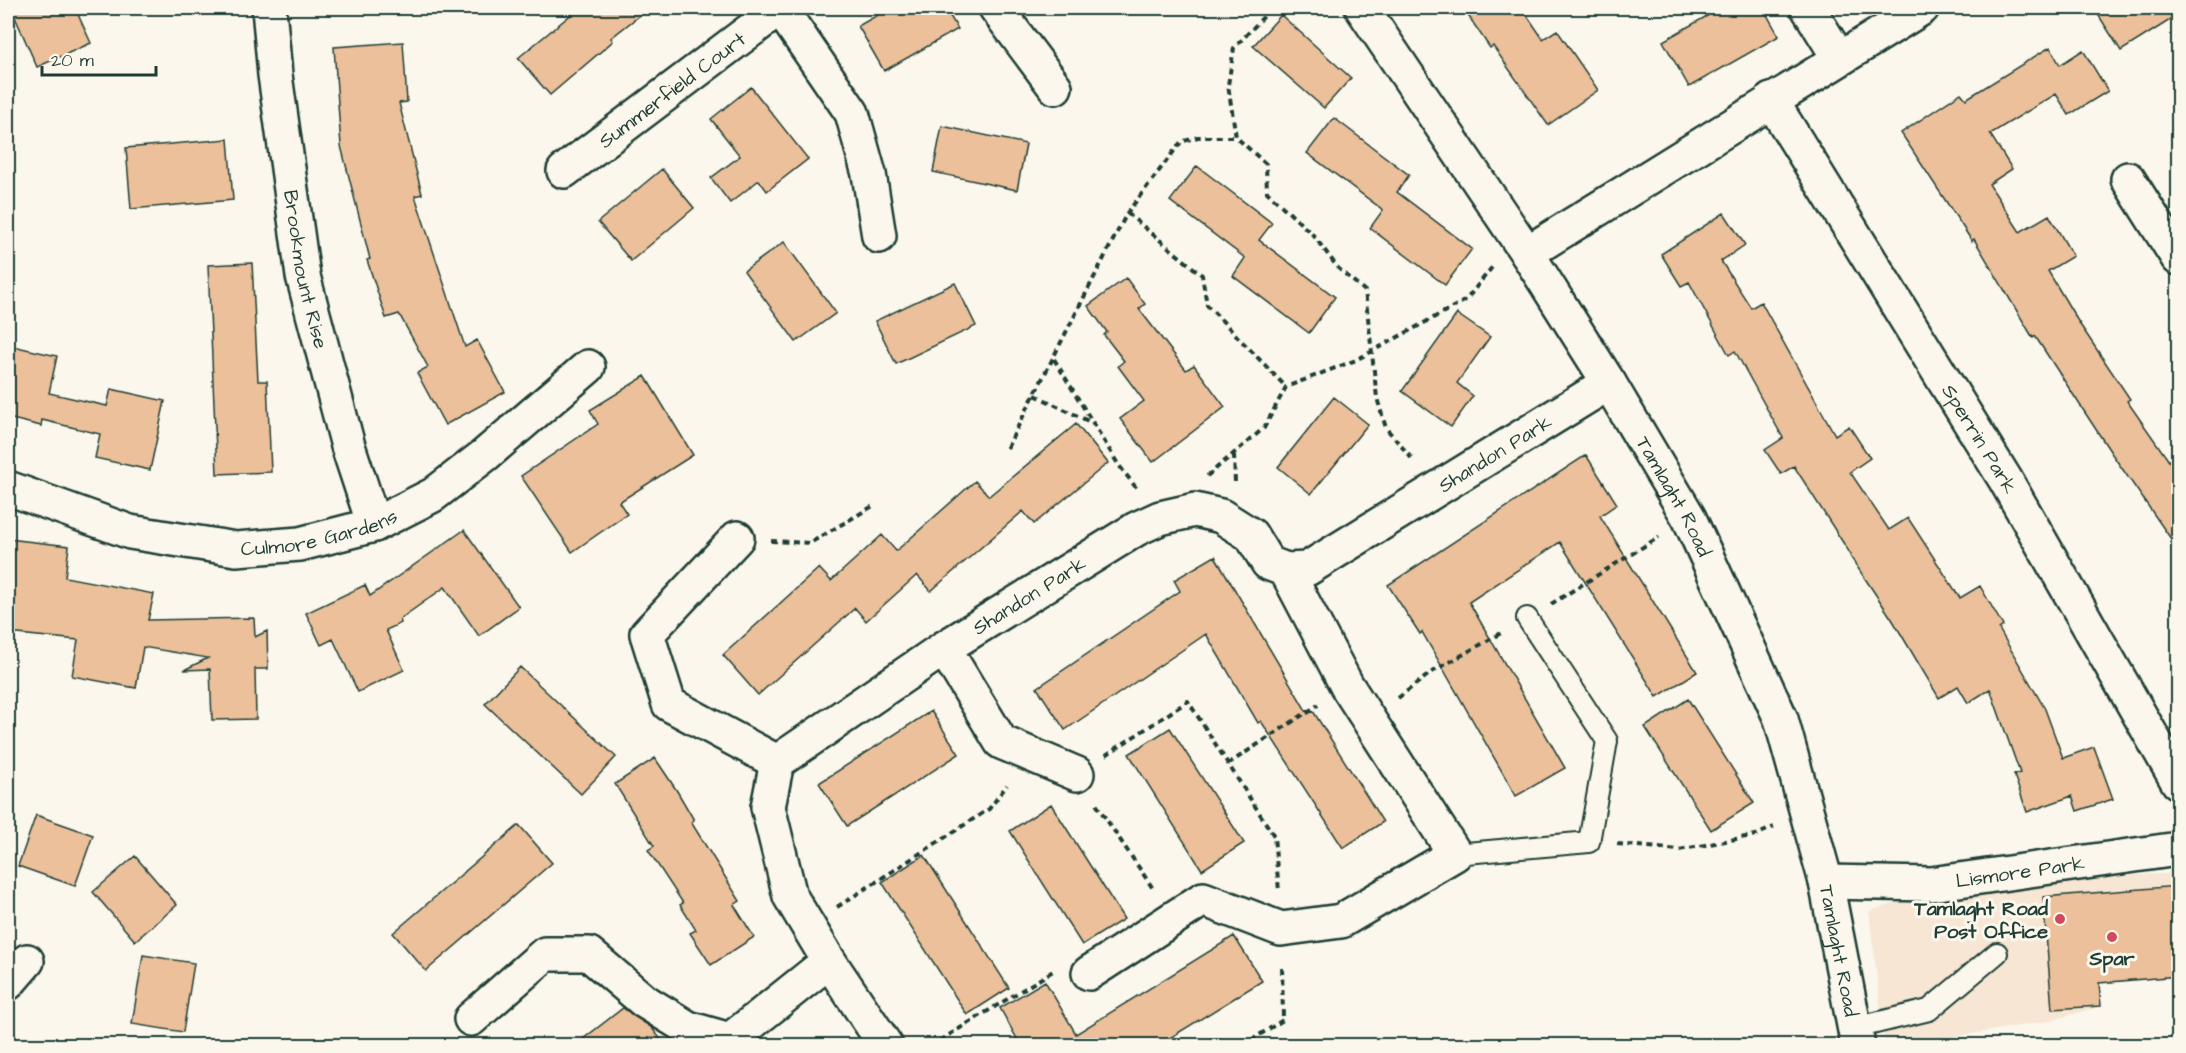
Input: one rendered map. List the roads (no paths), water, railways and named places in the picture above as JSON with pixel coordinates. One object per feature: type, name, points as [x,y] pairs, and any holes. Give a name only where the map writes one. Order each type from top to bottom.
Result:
[{"type":"street","name":"Brookmount Rise","points":[[269,8],[275,75],[303,276],[348,446],[374,525]]},
{"type":"street","name":"Summerfield Court","points":[[564,171],[780,8],[852,113],[869,174],[879,236]]},
{"type":"street","points":[[996,8],[1055,87]]},
{"type":"street","name":"Tamlaght Road","points":[[1362,8],[1527,253],[1609,383],[1689,518],[1781,719],[1826,882],[1857,1037]]},
{"type":"street","points":[[1808,8],[1839,58]]},
{"type":"street","points":[[1527,253],[1922,8]]},
{"type":"street","name":"Sperrin Park","points":[[1771,100],[2005,479],[2178,782]]},
{"type":"street","points":[[2128,179],[2178,258]]},
{"type":"street","name":"Culmore Gardens","points":[[8,488],[130,532],[236,549],[300,544],[374,525],[433,495],[485,455],[588,367]]},
{"type":"street","name":"Shandon Park","points":[[777,762],[944,648],[1136,529],[1160,518],[1195,510],[1221,516],[1251,535],[1268,563],[1286,570],[1307,569],[1609,383]]},
{"type":"street","points":[[737,538],[647,634],[669,704],[777,762],[768,807],[790,896],[829,961],[886,1046]]},
{"type":"street","name":"Shandon Park","points":[[1286,570],[1347,686],[1455,854]]},
{"type":"street","points":[[944,648],[1001,742],[1077,774]]},
{"type":"street","name":"Lismore Park","points":[[1826,882],[1931,884],[2178,849]]},
{"type":"street","points":[[1089,973],[1203,899],[1281,929],[1341,921],[1455,854]]},
{"type":"street","points":[[471,1019],[545,954],[590,954],[644,1001],[679,1023],[688,1028],[730,1040],[829,961]]},
{"type":"lane","points":[[1455,854],[1589,842],[1607,741],[1527,618]]},
{"type":"lane","points":[[1857,1037],[1929,1010],[1997,953]]},
{"type":"place","name":"Tamlaght Road Post Office","points":[[2060,919]]},
{"type":"place","name":"Spar","points":[[2112,937]]}]
